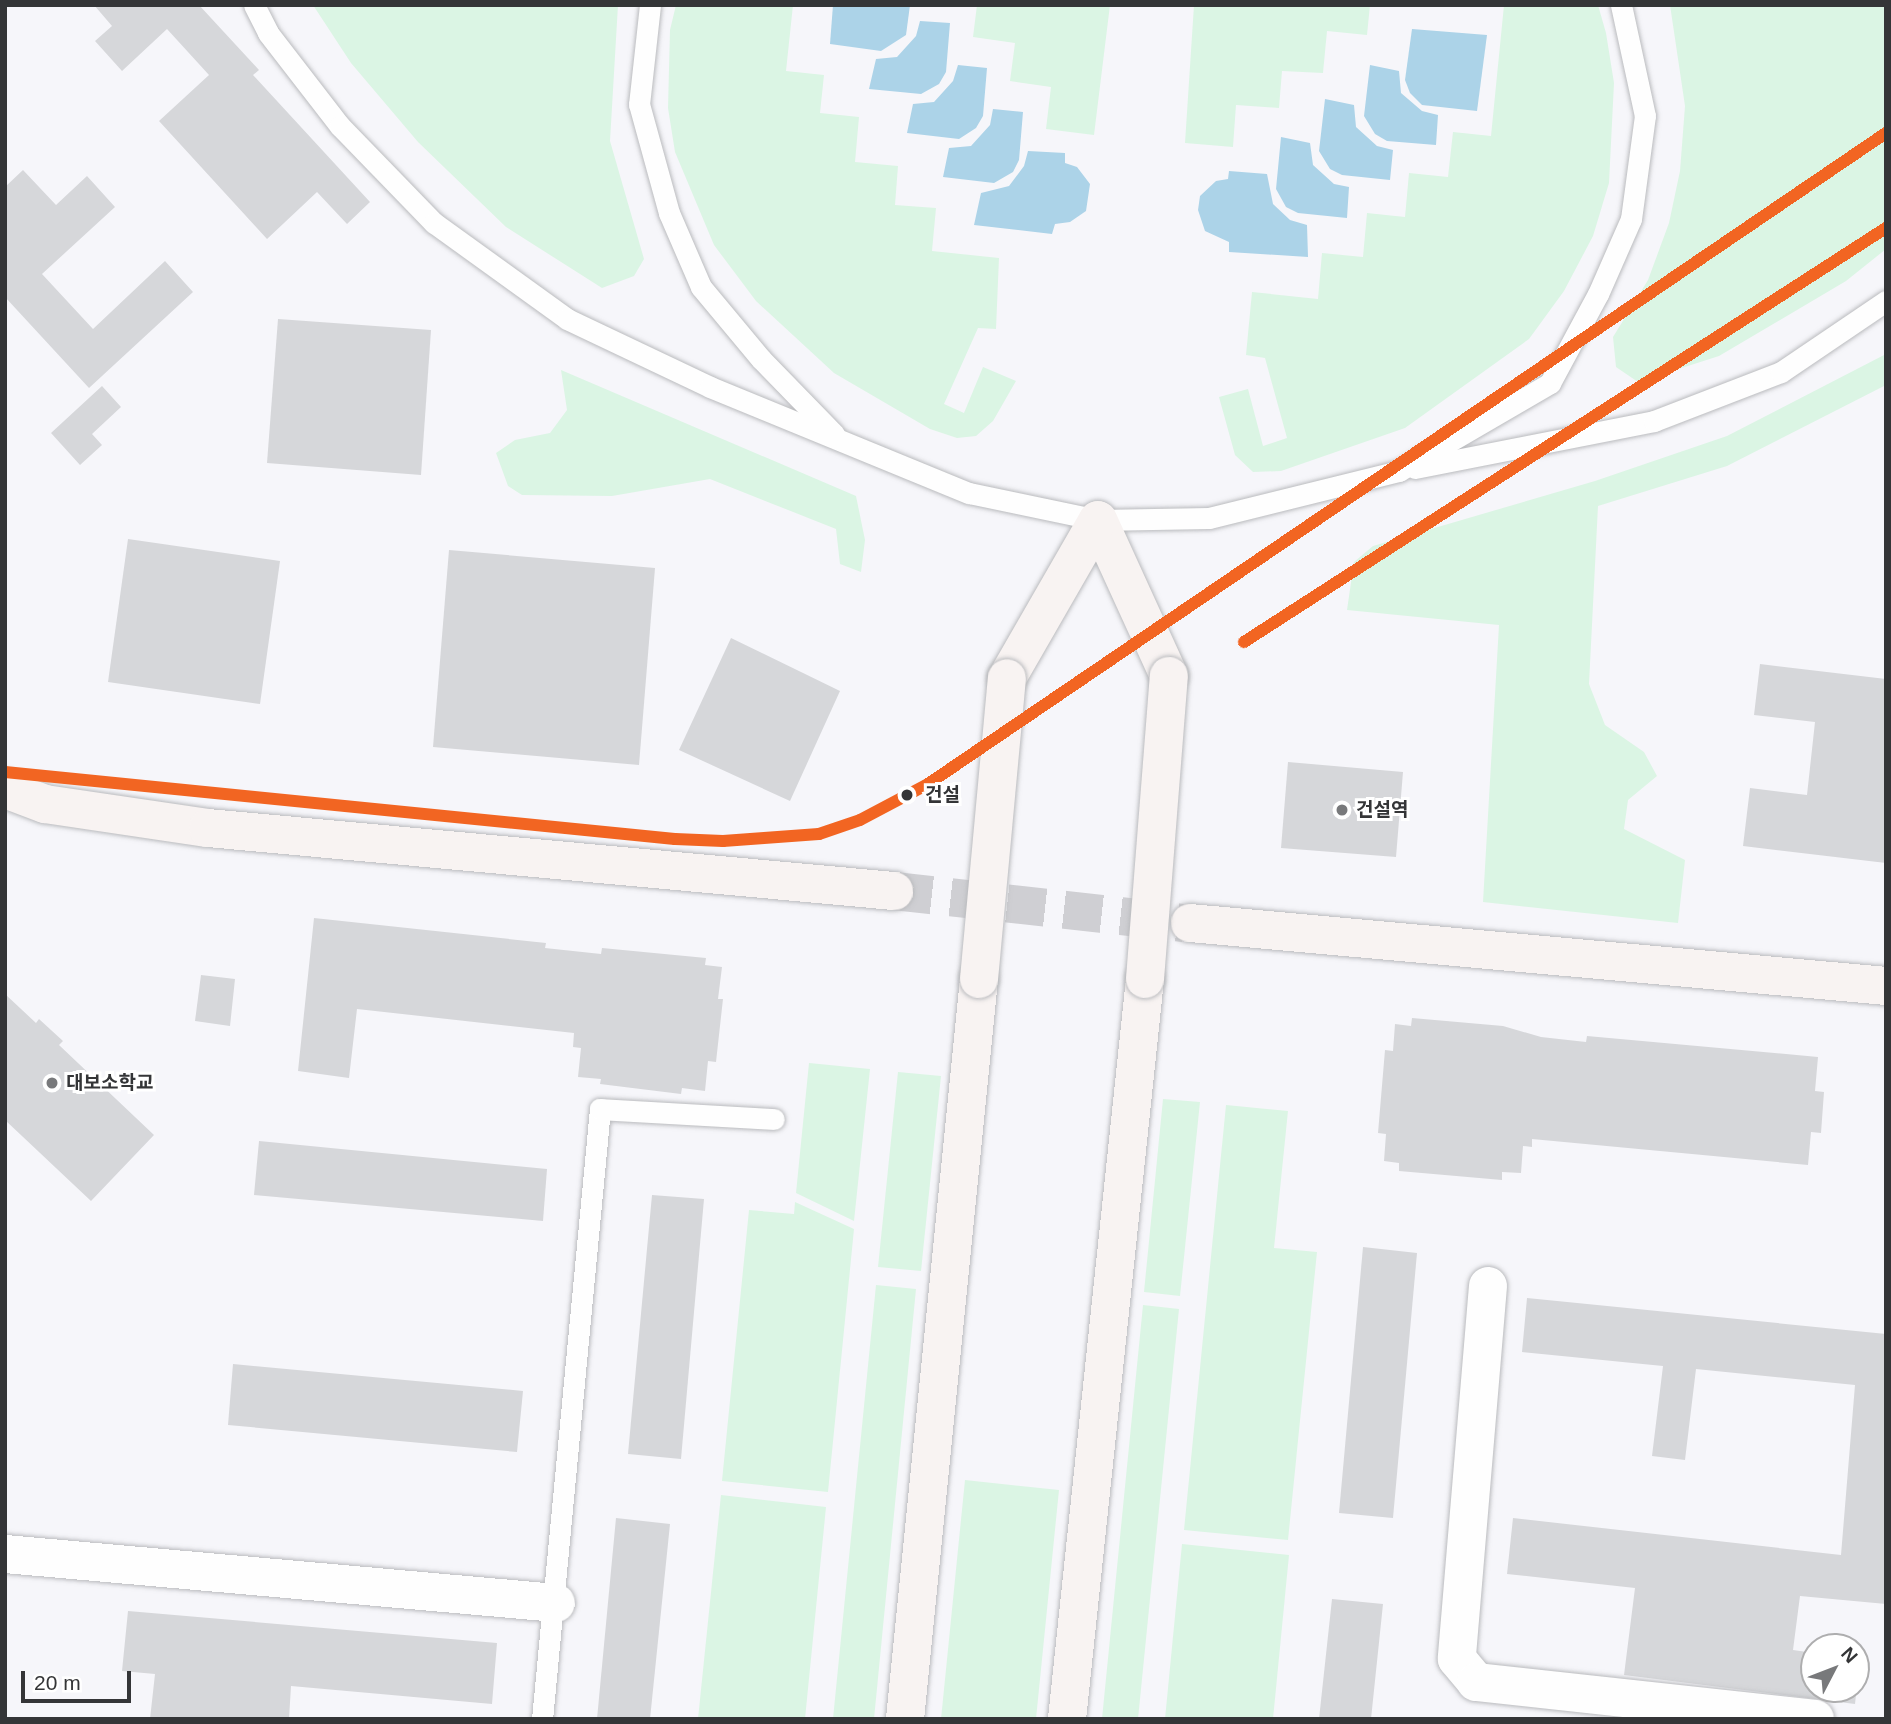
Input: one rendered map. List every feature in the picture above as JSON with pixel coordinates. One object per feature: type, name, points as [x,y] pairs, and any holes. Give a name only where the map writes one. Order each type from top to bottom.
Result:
[{"type":"street","points":[[1067,1719],[1145,979],[1169,676],[1098,520]]},
{"type":"street","points":[[905,1719],[1007,678],[1098,520]]},
{"type":"street","points":[[5,789],[45,804],[208,828],[894,891]]},
{"type":"street","points":[[1189,923],[1886,986]]},
{"type":"street","points":[[1488,1286],[1457,1659],[1476,1682],[1815,1719]]},
{"type":"street","points":[[5,1554],[556,1602]]},
{"type":"lane","points":[[254,5],[268,33],[340,126],[434,223],[568,318],[710,387],[969,494],[1098,520],[1209,519],[1399,471],[1654,421],[1781,372],[1886,301]]},
{"type":"lane","points":[[650,5],[639,104],[669,213],[702,288],[753,349],[839,439]]},
{"type":"lane","points":[[1399,471],[1550,383],[1598,294],[1631,219],[1645,116],[1621,5]]},
{"type":"lane","points":[[542,1719],[556,1602],[600,1109],[774,1119]]},
{"type":"green space","points":[[313,5],[618,5],[610,141],[644,259],[634,276],[602,288],[506,227],[418,142],[351,63]]},
{"type":"green space","points":[[676,5],[793,5],[786,71],[824,75],[820,113],[859,117],[855,162],[898,166],[895,205],[936,208],[932,251],[999,258],[996,329],[978,328],[944,404],[964,413],[983,367],[1016,381],[993,421],[976,436],[957,438],[930,429],[834,373],[756,301],[714,245],[675,152],[668,108],[670,30]]},
{"type":"green space","points":[[977,5],[1110,5],[1094,135],[1046,129],[1051,87],[1010,81],[1015,43],[973,37]]},
{"type":"green space","points":[[1194,5],[1370,5],[1367,35],[1327,31],[1323,73],[1282,71],[1279,108],[1236,105],[1233,147],[1185,143]]},
{"type":"green space","points":[[1504,5],[1598,5],[1606,33],[1614,83],[1609,183],[1593,236],[1564,291],[1529,339],[1405,428],[1281,471],[1253,472],[1235,455],[1219,397],[1248,389],[1263,446],[1287,438],[1265,358],[1246,355],[1252,292],[1318,299],[1322,253],[1363,257],[1367,213],[1405,217],[1409,173],[1448,177],[1453,132],[1491,136]]},
{"type":"green space","points":[[1670,5],[1886,5],[1886,249],[1846,281],[1719,356],[1638,382],[1616,367],[1613,337],[1648,280],[1669,223],[1680,171],[1685,106]]},
{"type":"green space","points":[[1886,354],[1886,385],[1727,466],[1598,506],[1589,684],[1605,725],[1644,752],[1657,776],[1628,800],[1624,829],[1685,860],[1678,923],[1483,902],[1499,625],[1347,610],[1354,562],[1373,546],[1595,481],[1727,436]]},
{"type":"green space","points":[[561,370],[856,496],[865,540],[861,572],[840,564],[836,529],[710,479],[612,496],[522,495],[508,486],[496,453],[515,440],[550,433],[567,410]]},
{"type":"green space","points":[[809,1063],[870,1069],[854,1221],[796,1193]]},
{"type":"green space","points":[[898,1072],[941,1076],[921,1271],[878,1267]]},
{"type":"green space","points":[[1163,1099],[1200,1102],[1180,1296],[1144,1292]]},
{"type":"green space","points":[[1226,1105],[1288,1111],[1274,1248],[1317,1252],[1288,1540],[1184,1530]]},
{"type":"green space","points":[[795,1202],[854,1229],[828,1492],[722,1481],[749,1210],[794,1214]]},
{"type":"green space","points":[[876,1285],[916,1289],[874,1719],[833,1719]]},
{"type":"green space","points":[[1143,1305],[1179,1309],[1138,1719],[1102,1719]]},
{"type":"green space","points":[[965,1480],[1059,1490],[1036,1719],[941,1719]]},
{"type":"green space","points":[[721,1495],[826,1507],[805,1719],[698,1719]]},
{"type":"green space","points":[[1182,1544],[1289,1555],[1273,1719],[1165,1719]]},
{"type":"water","points":[[833,5],[910,5],[906,35],[881,51],[830,44]]},
{"type":"water","points":[[920,21],[950,23],[946,72],[939,84],[921,94],[869,89],[876,59],[897,57],[916,36]]},
{"type":"water","points":[[1412,29],[1487,35],[1477,111],[1422,105],[1410,93],[1405,80]]},
{"type":"water","points":[[958,65],[987,68],[983,116],[976,128],[959,139],[907,133],[913,104],[934,102],[953,81]]},
{"type":"water","points":[[1370,65],[1399,71],[1401,93],[1422,111],[1438,115],[1436,145],[1387,141],[1375,134],[1364,116]]},
{"type":"water","points":[[1325,99],[1354,105],[1356,127],[1377,146],[1393,150],[1390,180],[1342,175],[1330,169],[1319,151]]},
{"type":"water","points":[[993,109],[1023,112],[1019,160],[1013,172],[994,183],[943,177],[949,148],[971,146],[990,125]]},
{"type":"water","points":[[1281,137],[1310,143],[1313,165],[1334,184],[1349,187],[1347,218],[1298,213],[1286,207],[1276,189]]},
{"type":"water","points":[[1028,151],[1065,153],[1065,163],[1077,167],[1090,184],[1086,211],[1070,222],[1055,224],[1052,234],[974,225],[981,193],[1009,186],[1024,166]]},
{"type":"water","points":[[1229,171],[1267,174],[1273,204],[1290,220],[1307,225],[1308,257],[1229,252],[1229,242],[1205,231],[1198,210],[1200,196],[1216,181],[1228,179]]},
{"type":"building","points":[[94,5],[199,5],[259,70],[253,75],[370,202],[347,224],[317,192],[267,239],[159,121],[209,75],[167,29],[122,71],[95,41],[112,26]]},
{"type":"building","points":[[23,170],[56,205],[87,176],[115,207],[42,274],[93,329],[165,261],[193,292],[89,388],[5,297],[5,187]]},
{"type":"building","points":[[278,319],[431,330],[421,475],[267,463]]},
{"type":"building","points":[[102,386],[121,407],[92,434],[102,445],[80,465],[51,433]]},
{"type":"building","points":[[128,539],[280,561],[260,704],[108,682]]},
{"type":"building","points":[[449,550],[655,568],[639,765],[433,747]]},
{"type":"building","points":[[731,638],[840,691],[790,801],[679,750]]},
{"type":"building","points":[[1760,664],[1886,679],[1886,863],[1743,846],[1750,788],[1807,795],[1815,722],[1754,715]]},
{"type":"building","name":"건설역","points":[[1288,762],[1403,772],[1396,857],[1281,848]]},
{"type":"building","points":[[314,918],[546,943],[545,948],[601,954],[602,948],[706,958],[705,965],[722,967],[718,999],[723,999],[716,1062],[708,1061],[705,1091],[682,1088],[681,1094],[600,1084],[601,1079],[578,1077],[581,1048],[573,1047],[574,1033],[357,1009],[349,1078],[298,1071]]},
{"type":"building","points":[[201,975],[235,979],[230,1026],[195,1021]]},
{"type":"building","name":"대보소학교","points":[[5,994],[36,1023],[39,1019],[63,1041],[59,1045],[154,1135],[91,1201],[5,1120]]},
{"type":"building","points":[[1412,1018],[1503,1026],[1541,1037],[1586,1042],[1587,1036],[1818,1057],[1815,1091],[1824,1092],[1821,1133],[1811,1132],[1808,1165],[1532,1139],[1532,1147],[1523,1146],[1521,1173],[1502,1172],[1502,1180],[1399,1171],[1399,1163],[1384,1161],[1386,1134],[1378,1133],[1385,1050],[1393,1051],[1395,1024],[1411,1026]]},
{"type":"building","points":[[259,1141],[547,1169],[543,1221],[254,1195]]},
{"type":"building","points":[[652,1195],[704,1199],[681,1459],[628,1454]]},
{"type":"building","points":[[1363,1247],[1417,1253],[1393,1518],[1339,1513]]},
{"type":"building","points":[[1527,1298],[1886,1334],[1886,1604],[1800,1596],[1793,1650],[1800,1651],[1800,1697],[1624,1675],[1635,1588],[1507,1574],[1513,1518],[1841,1555],[1855,1385],[1696,1369],[1685,1460],[1652,1456],[1663,1366],[1522,1352]]},
{"type":"building","points":[[233,1364],[523,1391],[517,1452],[228,1425]]},
{"type":"building","points":[[616,1518],[670,1524],[650,1719],[597,1719]]},
{"type":"building","points":[[1332,1599],[1383,1604],[1371,1719],[1319,1719]]},
{"type":"building","points":[[128,1611],[497,1643],[492,1704],[291,1686],[289,1719],[150,1719],[155,1674],[122,1671]]},
{"type":"tunnel","points":[[894,891],[1184,923]]},
{"type":"transit line","points":[[5,772],[675,839],[723,841],[819,834],[860,820],[928,784],[1886,133]]},
{"type":"transit line","points":[[1244,642],[1886,228]]},
{"type":"place","name":"건설","points":[[907,795]]},
{"type":"place","name":"건설역","points":[[1342,810]]},
{"type":"place","name":"대보소학교","points":[[52,1083]]}]
